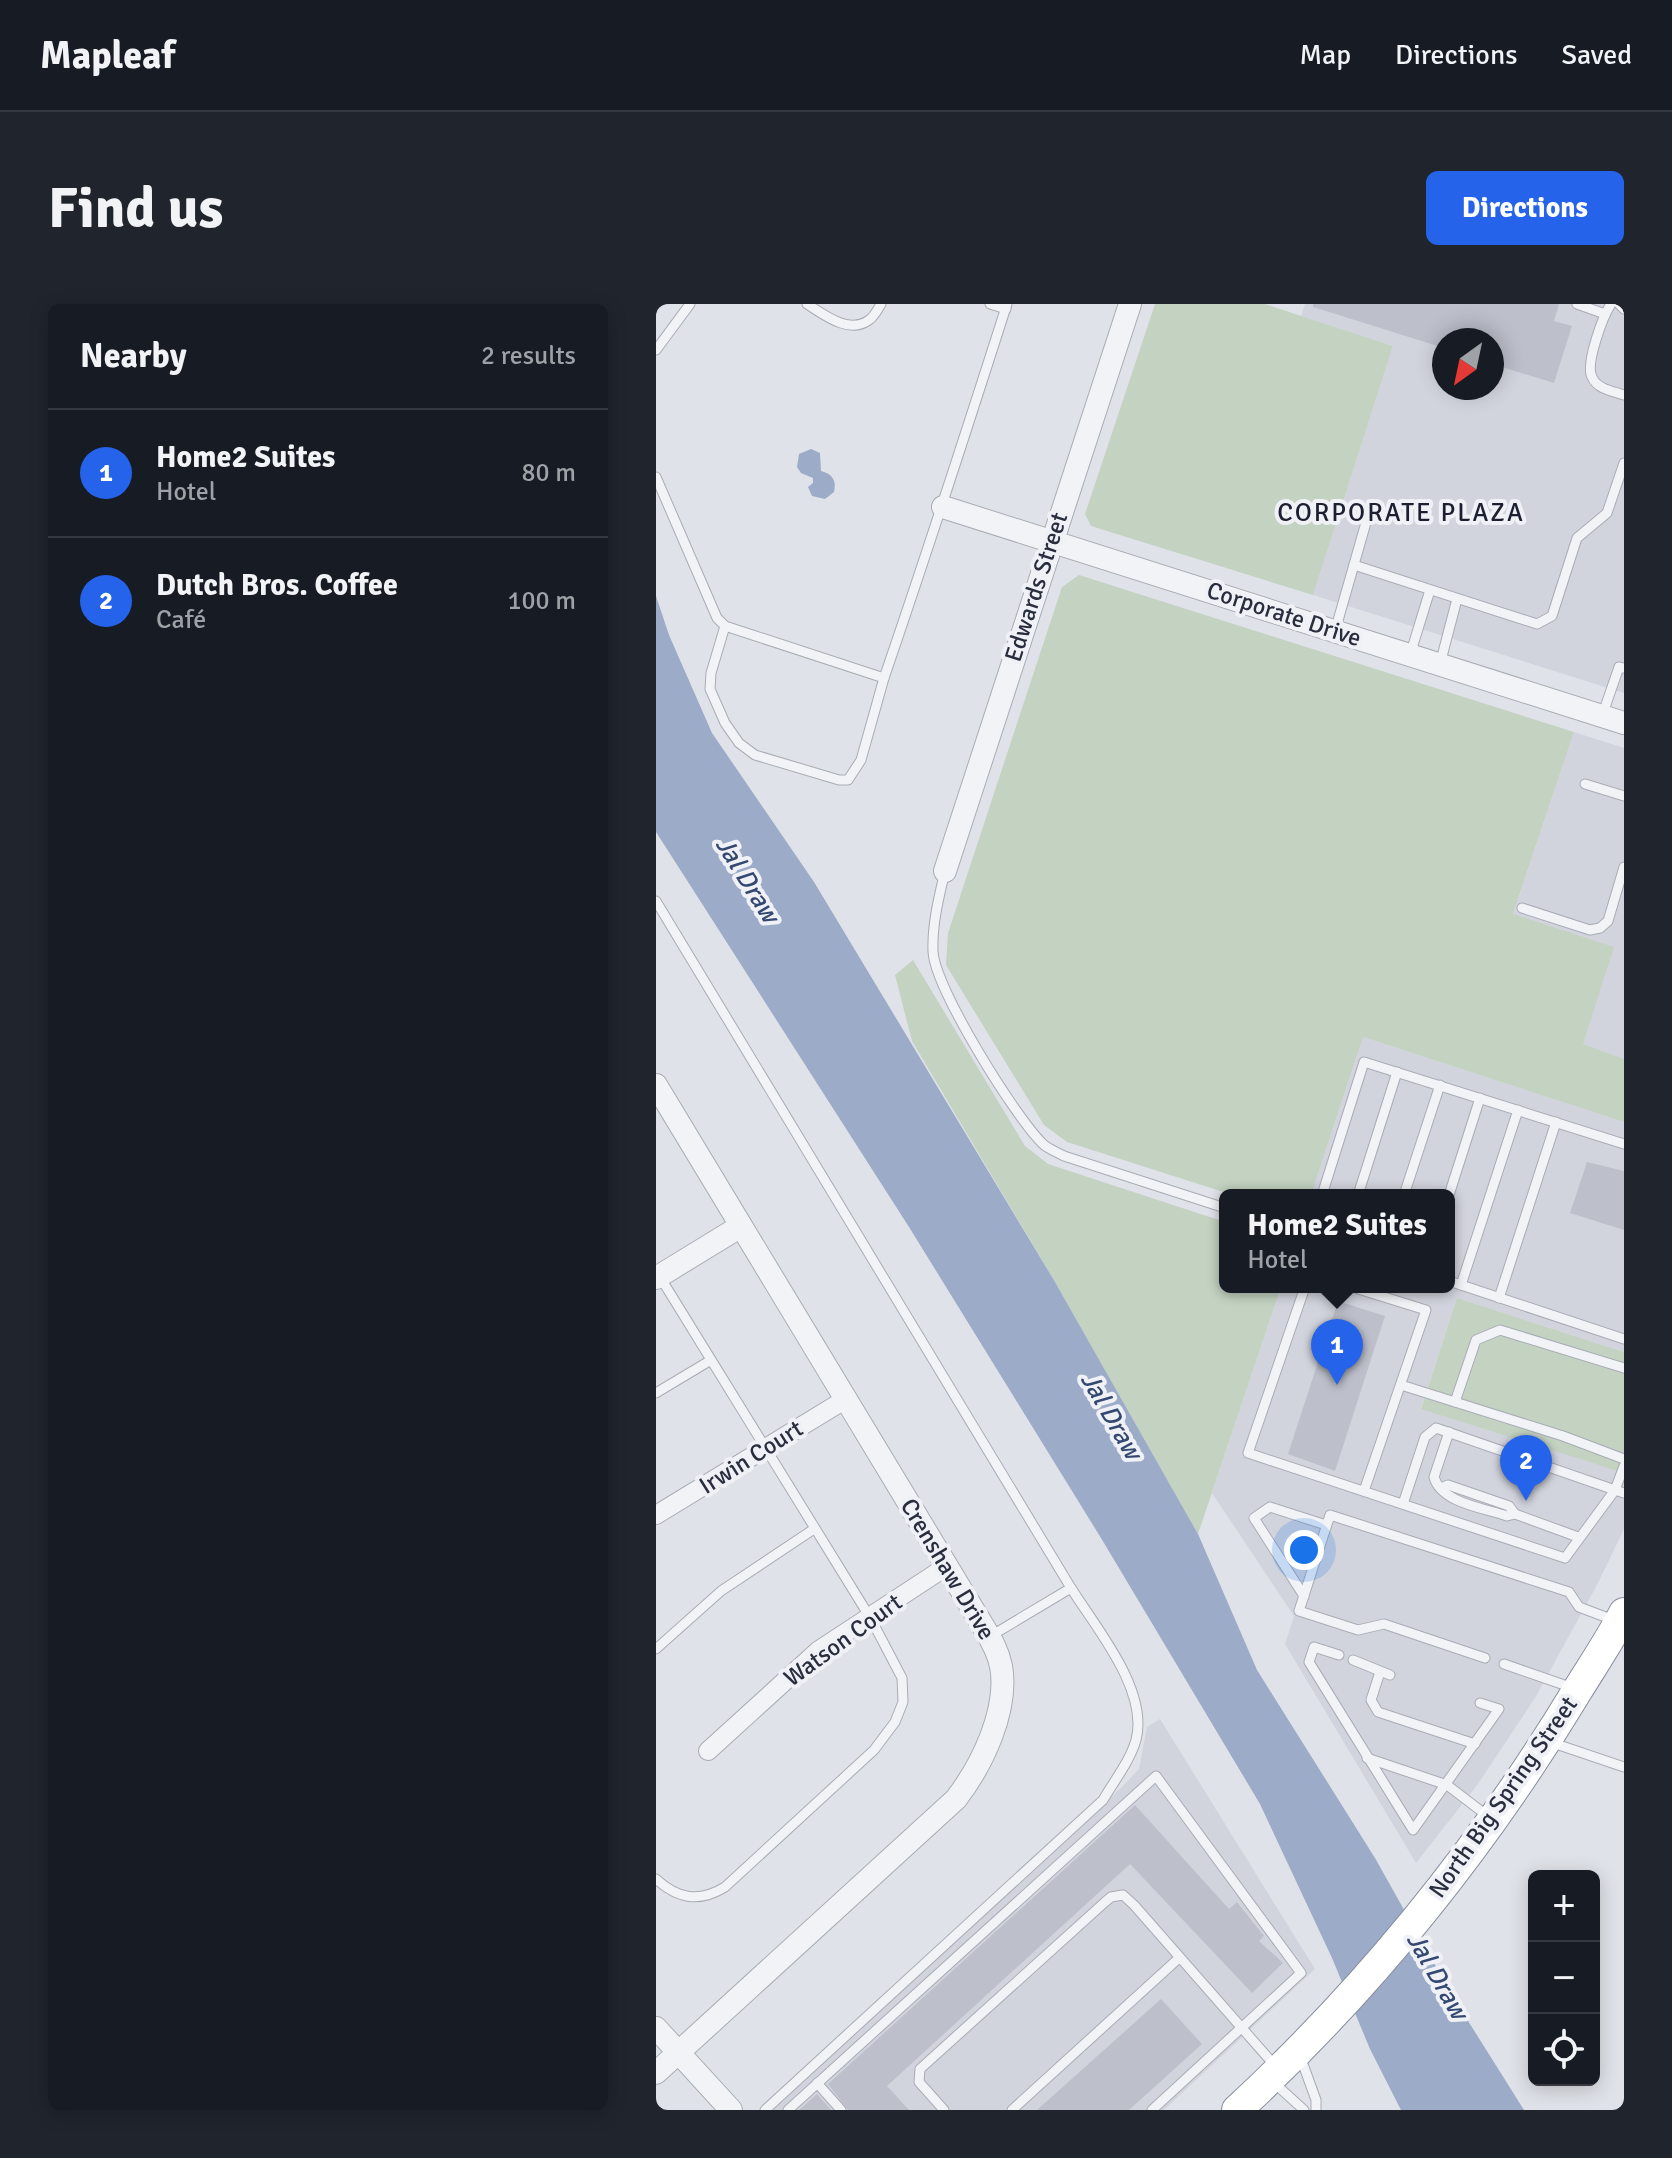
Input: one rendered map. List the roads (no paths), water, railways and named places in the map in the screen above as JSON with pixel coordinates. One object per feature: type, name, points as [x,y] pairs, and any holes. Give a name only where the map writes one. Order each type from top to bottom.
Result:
[{"type":"highway","name":"North Big Spring Street","points":[[1237,2110],[1381,1962],[1420,1914],[1547,1740],[1622,1618]]},
{"type":"street","name":"Edwards Street","points":[[945,871],[1130,304]]},
{"type":"street","name":"Corporate Drive","points":[[943,507],[1624,723]]},
{"type":"street","name":"Crenshaw Drive","points":[[656,1085],[997,1651],[1002,1691],[984,1756],[956,1799],[656,2073]]},
{"type":"street","points":[[657,1275],[741,1226]]},
{"type":"street","name":"Irwin Court","points":[[656,1515],[846,1399]]},
{"type":"street","name":"Watson Court","points":[[708,1751],[807,1660],[947,1566]]},
{"type":"street","points":[[656,2028],[731,2110]]},
{"type":"lane","points":[[656,350],[690,304]]},
{"type":"lane","points":[[807,304],[832,320],[852,326],[868,321],[881,304]]},
{"type":"lane","points":[[725,626],[711,673],[710,689],[725,723],[739,743],[755,755],[848,780],[861,760],[884,678],[943,507],[1006,306],[990,304]]},
{"type":"lane","points":[[1577,304],[1605,314]]},
{"type":"lane","points":[[1611,304],[1605,314],[1589,368],[1592,379],[1601,387],[1624,395]]},
{"type":"lane","points":[[1619,304],[1624,309]]},
{"type":"lane","points":[[1354,565],[1537,624],[1552,616],[1577,538],[1607,513],[1624,463]]},
{"type":"lane","points":[[656,477],[717,618],[725,626],[884,678]]},
{"type":"lane","points":[[1335,631],[1369,512]]},
{"type":"lane","points":[[1410,655],[1430,590]]},
{"type":"lane","points":[[1440,664],[1457,599]]},
{"type":"lane","points":[[1602,716],[1619,667],[1624,668]]},
{"type":"lane","points":[[1585,784],[1624,796]]},
{"type":"lane","points":[[1522,908],[1590,930],[1600,928],[1608,921],[1624,867]]},
{"type":"lane","points":[[945,871],[936,912],[933,952],[937,974],[984,1063],[1032,1131],[1045,1146],[1064,1156],[1219,1206]]},
{"type":"lane","points":[[656,901],[1127,1676],[1134,1696],[1137,1736],[1131,1754],[1103,1800],[765,2110]]},
{"type":"lane","points":[[1324,1189],[1364,1062],[1624,1144]]},
{"type":"lane","points":[[1360,1189],[1397,1072]]},
{"type":"lane","points":[[1406,1189],[1440,1085]]},
{"type":"lane","points":[[1451,1189],[1480,1098]]},
{"type":"lane","points":[[1461,1285],[1518,1110]]},
{"type":"lane","points":[[1499,1298],[1556,1122]]},
{"type":"lane","points":[[656,1879],[671,1891],[687,1897],[701,1898],[718,1892],[874,1750],[887,1735],[900,1711],[905,1691],[902,1678],[869,1617],[657,1275]]},
{"type":"lane","points":[[1455,1283],[1624,1339]]},
{"type":"lane","points":[[1303,1293],[1248,1453],[1565,1558],[1578,1537],[1620,1491],[1624,1466]]},
{"type":"lane","points":[[1364,1491],[1426,1310],[1371,1293]]},
{"type":"lane","points":[[1455,1402],[1476,1340],[1500,1330],[1624,1368]]},
{"type":"lane","points":[[656,1393],[711,1360]]},
{"type":"lane","points":[[1401,1385],[1563,1436],[1624,1459]]},
{"type":"lane","points":[[1403,1504],[1425,1437],[1436,1428],[1620,1491]]},
{"type":"lane","points":[[1449,1432],[1434,1477],[1446,1495],[1507,1516],[1515,1514],[1578,1537]]},
{"type":"lane","points":[[1304,1596],[1254,1518],[1270,1507],[1326,1525]]},
{"type":"lane","points":[[1485,1658],[1384,1624],[1358,1630],[1299,1611],[1330,1515],[1569,1592],[1579,1607],[1622,1618]]},
{"type":"lane","points":[[656,1649],[721,1591],[814,1529]]},
{"type":"lane","points":[[989,1637],[1071,1588]]},
{"type":"lane","points":[[1339,1655],[1314,1647],[1309,1662],[1413,1830],[1499,1709],[1480,1703]]},
{"type":"lane","points":[[1353,1660],[1385,1674],[1371,1700],[1378,1712],[1475,1744]]},
{"type":"lane","points":[[1504,1664],[1578,1689]]},
{"type":"lane","points":[[1547,1740],[1624,1767]]},
{"type":"lane","points":[[1367,1758],[1447,1785],[1492,1819]]},
{"type":"lane","points":[[788,2110],[1156,1776],[1301,1973],[1152,2110]]},
{"type":"lane","points":[[944,2110],[919,2082],[920,2069],[1111,1897],[1123,1895],[1241,2029],[1316,2100],[1316,2110]]},
{"type":"lane","points":[[1012,2110],[1179,1958]]},
{"type":"lane","points":[[1282,2066],[1304,2110]]},
{"type":"lane","points":[[817,2083],[841,2110]]},
{"type":"water","points":[[811,449],[820,453],[821,471],[834,481],[834,492],[825,499],[812,496],[808,487],[813,483],[813,478],[801,473],[797,467],[799,454]]},
{"type":"water","name":"Jal Draw","points":[[656,596],[669,635],[712,733],[814,882],[1055,1282],[1198,1534],[1257,1670],[1375,1858],[1453,1997],[1524,2110],[1401,2110],[1370,2049],[1332,1958],[1260,1804],[1101,1538],[909,1227],[656,832]]},
{"type":"place","name":"Home2 Suites","points":[[1337,1385]]},
{"type":"place","name":"Dutch Bros. Coffee","points":[[1526,1501]]},
{"type":"district","name":"CORPORATE PLAZA","points":[[1401,513]]}]
